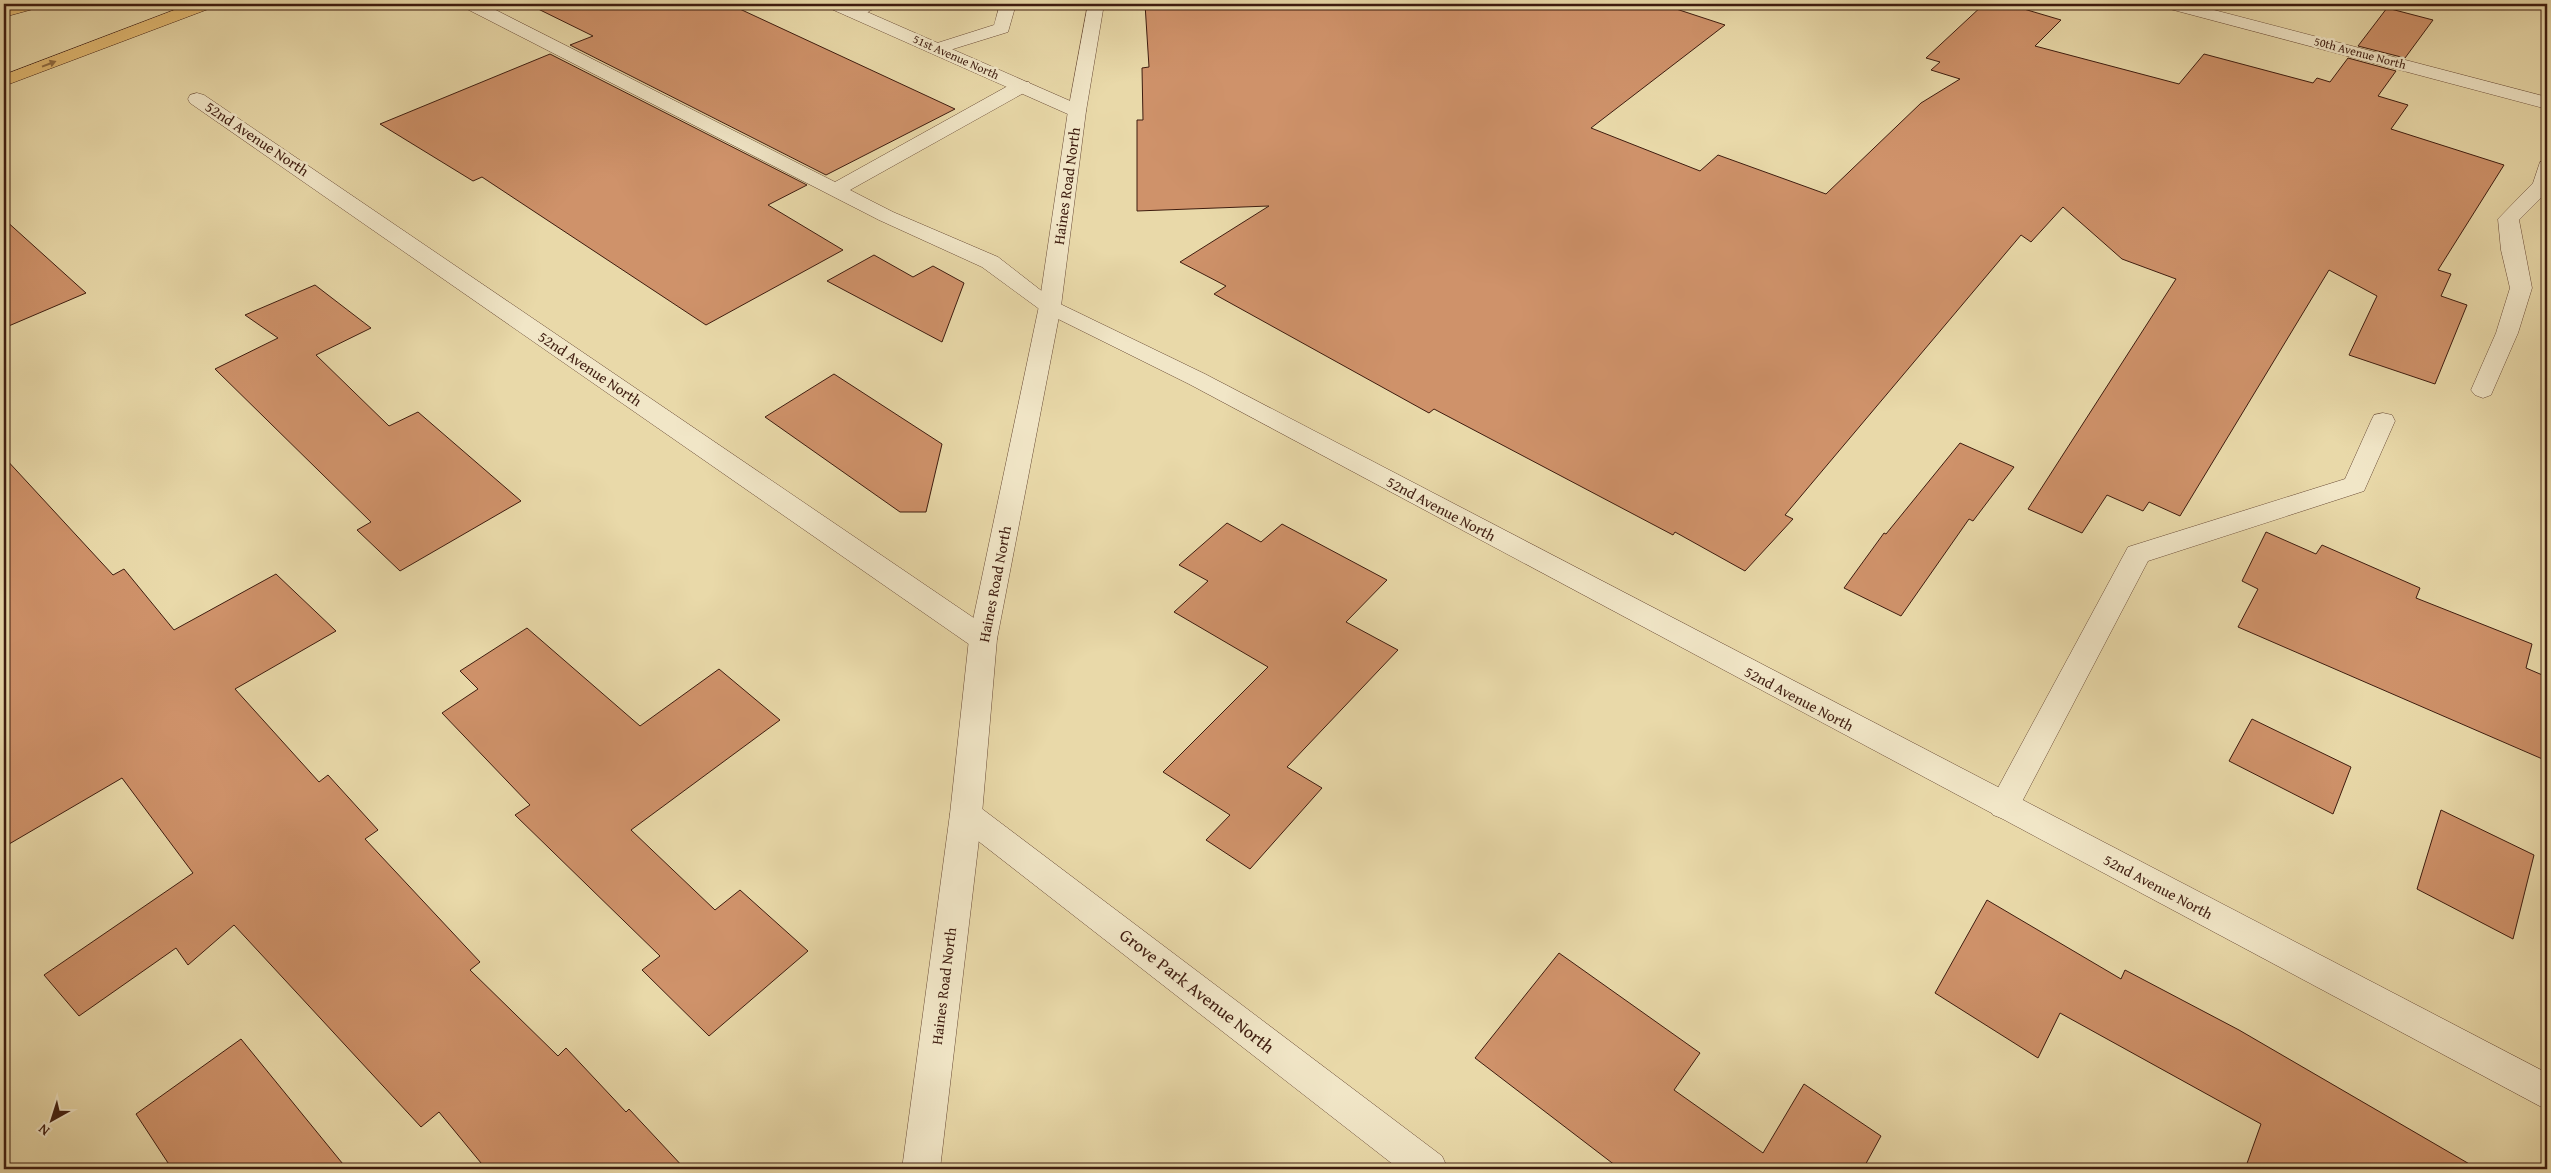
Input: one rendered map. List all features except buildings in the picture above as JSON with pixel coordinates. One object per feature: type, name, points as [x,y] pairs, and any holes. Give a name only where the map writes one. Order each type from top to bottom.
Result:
[{"type":"highway","points":[[4,12],[31,4]]},
{"type":"highway","points":[[4,81],[205,4]]},
{"type":"street","name":"52nd Avenue North","points":[[471,4],[886,216],[990,262],[1050,306],[1197,379],[2547,1092]]},
{"type":"street","name":"51st Avenue North","points":[[835,4],[1078,110]]},
{"type":"street","points":[[852,12],[870,4]]},
{"type":"street","points":[[937,49],[1002,28],[1008,4]]},
{"type":"street","name":"Haines Road North","points":[[921,1169],[966,814],[984,639],[1050,306],[1078,110],[1096,4]]},
{"type":"street","name":"50th Avenue North","points":[[2172,4],[2547,103]]},
{"type":"street","points":[[835,190],[1022,86]]},
{"type":"street","name":"52nd Avenue North","points":[[198,99],[984,639]]},
{"type":"street","points":[[2483,390],[2507,334],[2521,288],[2512,250],[2508,219],[2543,186],[2547,166]]},
{"type":"street","points":[[2004,806],[2138,554],[2355,485],[2383,422]]},
{"type":"street","name":"Grove Park Avenue North","points":[[966,814],[1429,1169]]}]
